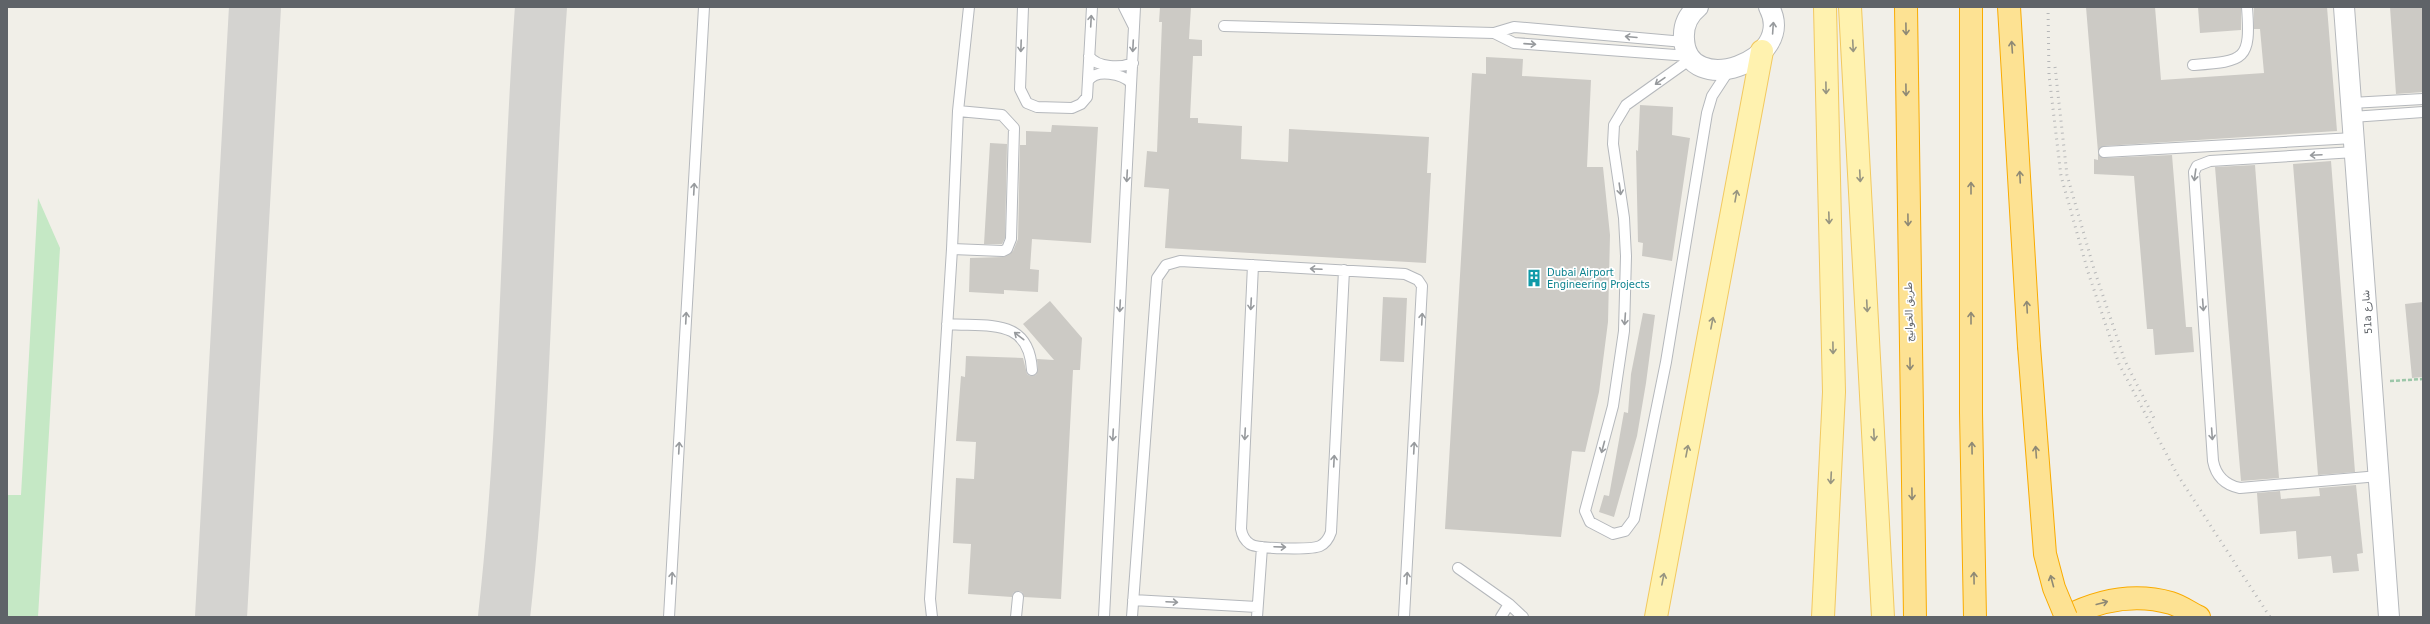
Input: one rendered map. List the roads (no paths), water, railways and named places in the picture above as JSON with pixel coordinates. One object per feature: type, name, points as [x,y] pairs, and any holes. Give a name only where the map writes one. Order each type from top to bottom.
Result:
[{"type":"highway","name":"طريق الخوانيج","points":[[1906,7],[1915,617]]},
{"type":"highway","points":[[1971,7],[1971,413],[1975,617]]},
{"type":"highway","points":[[2009,7],[2029,346],[2045,554],[2054,588],[2066,617],[2086,607],[2114,600],[2143,599],[2172,603],[2199,617]]},
{"type":"main road","points":[[1823,617],[1834,392],[1825,7]]},
{"type":"main road","points":[[1850,7],[1883,617]]},
{"type":"main road","points":[[1656,617],[1762,52]]},
{"type":"street","points":[[1698,7],[1686,23],[1688,52],[1710,70],[1729,70],[1747,62],[1762,52],[1772,36],[1774,26],[1769,7]]},
{"type":"street","name":"51a شارع","points":[[2344,7],[2389,617]]},
{"type":"lane","points":[[669,617],[704,7]]},
{"type":"lane","points":[[932,617],[930,599],[952,249],[958,110],[969,7]]},
{"type":"lane","points":[[1023,7],[1020,89],[1027,103],[1037,107],[1077,107],[1087,97],[1092,7]]},
{"type":"lane","points":[[1124,7],[1134,28]]},
{"type":"lane","points":[[1104,617],[1135,7]]},
{"type":"lane","points":[[2193,65],[2228,62],[2241,56],[2248,42],[2247,7]]},
{"type":"lane","points":[[1224,26],[1494,33],[1514,27],[1524,27],[1688,52]]},
{"type":"lane","points":[[1494,33],[1514,43],[1688,52]]},
{"type":"lane","points":[[1688,52],[1626,105],[1617,117],[1612,135],[1625,234],[1626,293],[1624,331],[1613,406],[1585,511],[1590,522],[1613,534],[1625,531],[1634,519],[1666,362],[1707,113],[1712,96],[1729,70]]},
{"type":"lane","points":[[1090,56],[1095,61],[1104,64],[1121,66],[1133,63]]},
{"type":"lane","points":[[1088,80],[1094,76],[1102,74],[1121,76],[1131,83]]},
{"type":"lane","points":[[2351,110],[2423,98]]},
{"type":"lane","points":[[952,249],[1003,251],[1007,249],[1011,240],[1014,128],[1002,115],[958,110]]},
{"type":"lane","points":[[2351,110],[2423,112]]},
{"type":"lane","points":[[2104,152],[2354,145]]},
{"type":"lane","points":[[2354,145],[2203,162],[2194,172],[2213,453],[2215,469],[2219,476],[2225,482],[2240,488],[2379,476]]},
{"type":"lane","points":[[1132,617],[1156,278],[1166,265],[1180,261],[1405,274],[1415,278],[1422,286],[1404,617]]},
{"type":"lane","points":[[1253,265],[1241,528],[1246,541],[1251,545],[1262,547],[1314,548],[1325,542],[1331,532],[1344,270]]},
{"type":"lane","points":[[947,324],[1002,328],[1017,334],[1024,339],[1031,354],[1032,370]]},
{"type":"lane","points":[[1133,600],[1257,612],[1262,547]]},
{"type":"lane","points":[[1458,568],[1509,604],[1523,617]]},
{"type":"lane","points":[[1016,617],[1018,597]]},
{"type":"lane","points":[[1500,617],[1509,604]]},
{"type":"railway","points":[[2048,7],[2049,75],[2061,176],[2088,272],[2119,364],[2177,474],[2270,617]]},
{"type":"railway","points":[[2055,67],[2067,175],[2094,269],[2125,361],[2155,420]]},
{"type":"place","name":"Dubai Airport Engineering Projects","points":[[1534,278]]}]
